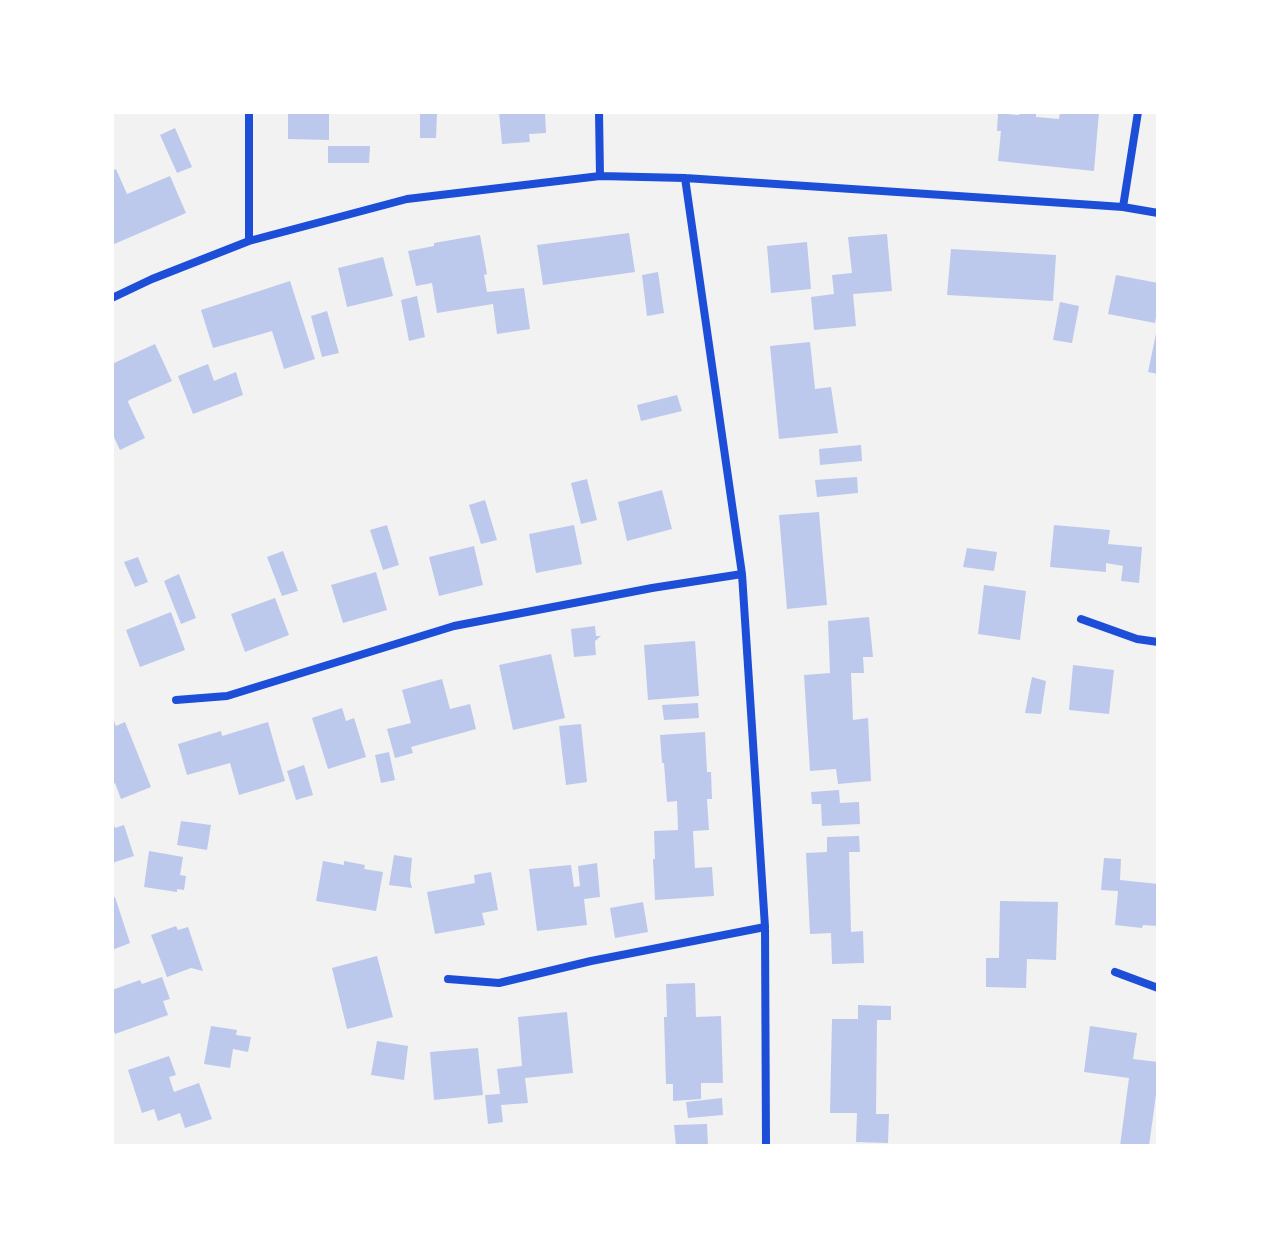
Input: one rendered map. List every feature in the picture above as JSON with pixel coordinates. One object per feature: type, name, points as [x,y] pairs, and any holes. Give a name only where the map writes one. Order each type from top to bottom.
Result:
[{"type":"street","points":[[249,112],[249,241]]},
{"type":"street","points":[[599,112],[600,176]]},
{"type":"street","points":[[1123,207],[1138,112]]},
{"type":"street","points":[[112,298],[249,241],[407,199],[600,176],[685,178],[1123,207],[1158,213]]},
{"type":"street","points":[[685,178],[742,574],[765,927],[766,1146]]},
{"type":"street","points":[[176,700],[227,696],[454,626],[742,574]]},
{"type":"street","points":[[1081,619],[1137,639],[1158,642]]},
{"type":"street","points":[[448,979],[499,983],[591,961],[765,927]]},
{"type":"street","points":[[1115,972],[1158,988]]},
{"type":"building","points":[[288,112],[329,112],[329,140],[288,139]]},
{"type":"building","points":[[420,112],[437,112],[436,138],[420,138]]},
{"type":"building","points":[[499,112],[545,112],[546,133],[529,134],[530,142],[502,144]]},
{"type":"building","points":[[1020,112],[1036,112],[1036,117],[1059,119],[1060,112],[1099,112],[1094,171],[998,161],[1001,131],[997,131],[998,113],[1019,115]]},
{"type":"building","points":[[175,128],[192,167],[177,173],[160,135]]},
{"type":"building","points":[[328,146],[370,146],[369,163],[328,163]]},
{"type":"building","points":[[116,169],[127,194],[170,176],[186,213],[112,245],[112,171]]},
{"type":"building","points":[[629,233],[635,272],[543,285],[537,245]]},
{"type":"building","points":[[887,234],[892,291],[853,294],[856,326],[814,330],[811,297],[834,294],[832,275],[852,273],[848,237]]},
{"type":"building","points":[[480,235],[487,292],[524,288],[530,329],[497,334],[493,304],[437,313],[432,283],[416,286],[408,251]]},
{"type":"building","points":[[807,242],[811,289],[771,293],[767,246]]},
{"type":"building","points":[[951,249],[1056,255],[1053,301],[947,295]]},
{"type":"building","points":[[383,257],[393,296],[347,307],[338,268]]},
{"type":"building","points":[[658,272],[664,313],[647,316],[642,275]]},
{"type":"building","points":[[1116,275],[1158,283],[1155,323],[1108,314]]},
{"type":"building","points":[[290,281],[315,359],[284,369],[272,331],[213,348],[201,310]]},
{"type":"building","points":[[417,296],[425,337],[409,341],[401,300]]},
{"type":"building","points":[[1060,302],[1079,306],[1072,343],[1053,340]]},
{"type":"building","points":[[327,311],[339,353],[322,357],[311,316]]},
{"type":"building","points":[[1158,329],[1158,374],[1148,372]]},
{"type":"building","points":[[810,342],[815,389],[831,387],[838,433],[779,439],[770,346]]},
{"type":"building","points":[[155,344],[172,381],[129,400],[145,438],[120,450],[112,433],[112,364]]},
{"type":"building","points":[[208,364],[214,381],[236,372],[243,395],[193,414],[178,376]]},
{"type":"building","points":[[677,395],[682,411],[641,421],[637,405]]},
{"type":"building","points":[[861,445],[862,461],[820,465],[819,449]]},
{"type":"building","points":[[857,477],[858,493],[817,497],[815,480]]},
{"type":"building","points":[[587,479],[597,520],[581,524],[571,483]]},
{"type":"building","points":[[662,490],[672,529],[627,541],[618,502]]},
{"type":"building","points":[[485,500],[497,540],[481,544],[469,505]]},
{"type":"building","points":[[819,512],[827,605],[787,609],[779,515]]},
{"type":"building","points":[[387,525],[399,565],[383,570],[370,530]]},
{"type":"building","points":[[574,525],[582,564],[536,573],[529,534]]},
{"type":"building","points":[[1054,525],[1110,530],[1108,544],[1142,547],[1139,583],[1121,581],[1123,566],[1106,563],[1106,572],[1050,567]]},
{"type":"building","points":[[474,546],[483,585],[439,596],[429,557]]},
{"type":"building","points":[[967,548],[997,552],[994,571],[963,567]]},
{"type":"building","points":[[283,551],[298,591],[282,596],[267,557]]},
{"type":"building","points":[[138,557],[148,582],[135,587],[124,562]]},
{"type":"building","points":[[376,572],[387,610],[343,623],[331,585]]},
{"type":"building","points":[[179,574],[196,618],[181,624],[164,581]]},
{"type":"building","points":[[984,585],[1026,591],[1020,640],[978,634]]},
{"type":"building","points":[[275,598],[289,635],[245,652],[231,614]]},
{"type":"building","points":[[171,612],[185,650],[140,667],[126,630]]},
{"type":"building","points":[[869,617],[873,657],[863,657],[864,673],[851,673],[853,720],[868,718],[871,781],[838,784],[836,769],[810,771],[804,675],[830,673],[828,621]]},
{"type":"building","points":[[595,626],[596,636],[601,636],[595,641],[596,655],[574,657],[571,629]]},
{"type":"building","points":[[695,641],[699,696],[648,700],[644,645]]},
{"type":"building","points":[[551,654],[565,718],[513,730],[499,665]]},
{"type":"building","points":[[1073,665],[1114,670],[1109,714],[1069,710]]},
{"type":"building","points":[[1032,677],[1046,681],[1041,714],[1025,713]]},
{"type":"building","points":[[442,679],[450,709],[470,704],[476,729],[411,747],[413,753],[395,758],[387,729],[411,723],[402,690]]},
{"type":"building","points":[[698,703],[699,718],[664,720],[662,705]]},
{"type":"building","points":[[342,708],[346,721],[354,718],[366,757],[328,769],[312,718]]},
{"type":"building","points":[[112,716],[116,726],[125,722],[151,787],[121,799],[115,783],[112,785]]},
{"type":"building","points":[[268,722],[285,781],[239,795],[230,763],[187,775],[178,744],[221,731],[222,736]]},
{"type":"building","points":[[581,724],[587,782],[566,785],[559,726]]},
{"type":"building","points":[[705,732],[712,799],[707,799],[709,830],[693,831],[695,868],[712,867],[714,896],[655,900],[654,831],[678,830],[677,801],[667,802],[660,735]]},
{"type":"building","points":[[389,752],[395,780],[381,783],[375,755]]},
{"type":"building","points":[[304,765],[313,795],[296,800],[287,771]]},
{"type":"building","points":[[839,790],[840,803],[859,802],[860,824],[822,826],[821,804],[812,804],[811,792]]},
{"type":"building","points":[[112,820],[115,828],[124,825],[134,856],[112,863]]},
{"type":"building","points":[[181,821],[211,825],[207,850],[177,845]]},
{"type":"building","points":[[859,836],[860,852],[849,852],[851,932],[863,931],[864,963],[832,964],[831,933],[810,934],[806,853],[827,852],[827,837]]},
{"type":"building","points":[[149,851],[183,857],[180,875],[186,876],[184,890],[177,889],[177,892],[144,887]]},
{"type":"building","points":[[394,855],[412,858],[412,888],[389,885]]},
{"type":"building","points":[[1104,858],[1121,859],[1120,880],[1158,884],[1158,926],[1115,925],[1118,891],[1101,890]]},
{"type":"building","points":[[323,861],[344,865],[344,861],[383,872],[376,911],[316,901]]},
{"type":"building","points":[[597,863],[600,897],[584,899],[587,925],[537,931],[529,869],[571,865],[574,887],[580,886],[578,866]]},
{"type":"building","points":[[491,872],[498,910],[482,913],[485,925],[435,934],[427,892],[475,883],[474,875]]},
{"type":"building","points":[[115,897],[130,943],[112,950],[112,898]]},
{"type":"building","points":[[1000,901],[1058,902],[1056,960],[1027,959],[1026,988],[986,987],[986,958],[999,958]]},
{"type":"building","points":[[643,902],[648,932],[615,938],[610,908]]},
{"type":"building","points":[[176,926],[178,930],[188,927],[203,971],[191,968],[167,977],[151,935]]},
{"type":"building","points":[[377,956],[393,1017],[347,1029],[332,968]]},
{"type":"building","points":[[162,977],[170,999],[163,1001],[168,1015],[115,1034],[112,990],[140,980],[142,984]]},
{"type":"building","points":[[695,983],[696,1017],[721,1016],[723,1083],[701,1083],[701,1099],[673,1101],[673,1084],[666,1084],[666,984]]},
{"type":"building","points":[[858,1005],[891,1006],[891,1020],[877,1020],[876,1114],[889,1114],[888,1143],[856,1142],[857,1113],[830,1113],[832,1019],[858,1019]]},
{"type":"building","points":[[567,1012],[573,1073],[525,1078],[528,1103],[501,1105],[503,1122],[488,1124],[485,1095],[500,1094],[497,1069],[522,1066],[518,1017]]},
{"type":"building","points":[[211,1026],[237,1030],[236,1035],[251,1037],[248,1052],[233,1049],[230,1068],[204,1064]]},
{"type":"building","points":[[1090,1026],[1137,1033],[1133,1059],[1158,1062],[1149,1146],[1120,1146],[1129,1078],[1084,1072]]},
{"type":"building","points":[[377,1041],[408,1046],[404,1080],[371,1075]]},
{"type":"building","points":[[478,1048],[483,1095],[434,1100],[430,1052]]},
{"type":"building","points":[[169,1056],[176,1075],[169,1077],[174,1092],[199,1083],[212,1119],[185,1128],[180,1113],[158,1121],[154,1109],[142,1113],[128,1070]]},
{"type":"building","points":[[722,1098],[723,1115],[688,1118],[686,1102]]},
{"type":"building","points":[[707,1124],[708,1146],[676,1146],[674,1125]]}]
